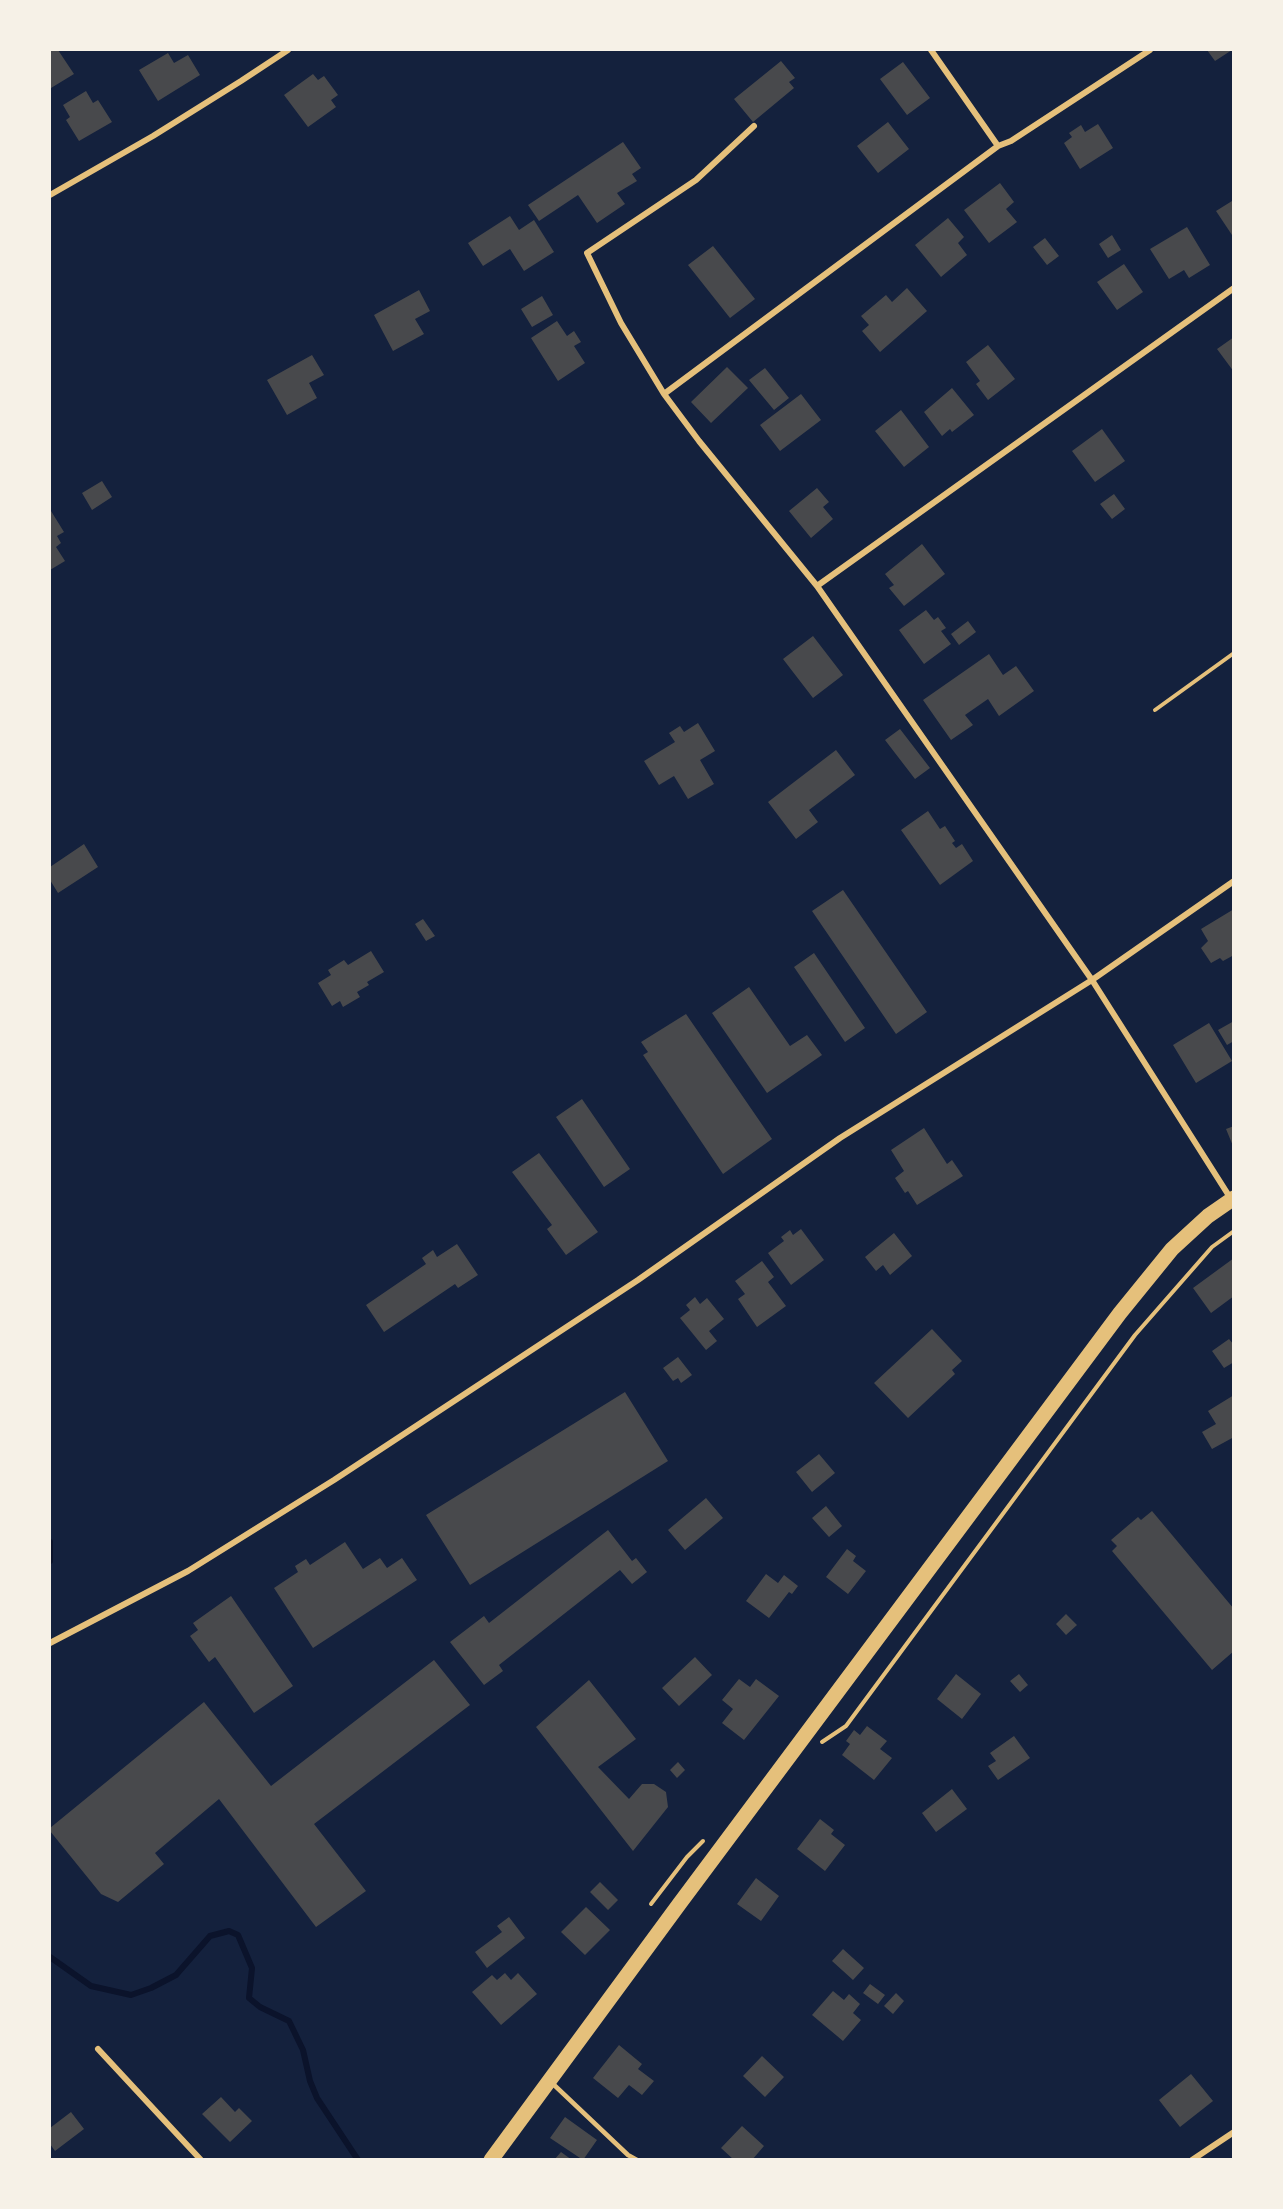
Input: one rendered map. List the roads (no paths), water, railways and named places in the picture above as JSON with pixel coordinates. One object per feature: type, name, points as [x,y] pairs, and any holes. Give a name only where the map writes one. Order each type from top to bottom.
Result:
[{"type":"main road","points":[[491,2160],[1120,1313],[1172,1249],[1208,1216],[1233,1199]]},
{"type":"street","points":[[50,195],[163,130],[288,50]]},
{"type":"street","points":[[931,50],[998,146]]},
{"type":"street","points":[[664,394],[998,146],[1011,141],[1150,50]]},
{"type":"street","points":[[754,126],[696,180],[586,253],[621,323],[664,394],[699,441],[817,586],[1092,980],[1233,1199]]},
{"type":"street","points":[[817,586],[1233,288]]},
{"type":"street","points":[[50,1643],[188,1571],[334,1480],[638,1280],[840,1138],[1092,980],[1233,881]]},
{"type":"street","points":[[98,2049],[201,2160]]},
{"type":"street","points":[[1192,2160],[1233,2132]]},
{"type":"lane","points":[[550,2081],[628,2155],[637,2160]]},
{"type":"waterway","points":[[50,1542],[50,1561]]},
{"type":"waterway","points":[[50,1957],[91,1986],[131,1995],[176,1975],[210,1936],[229,1931],[238,1935],[252,1968],[249,1998],[260,2007],[289,2021],[303,2050],[310,2081],[317,2098],[358,2160]]}]
